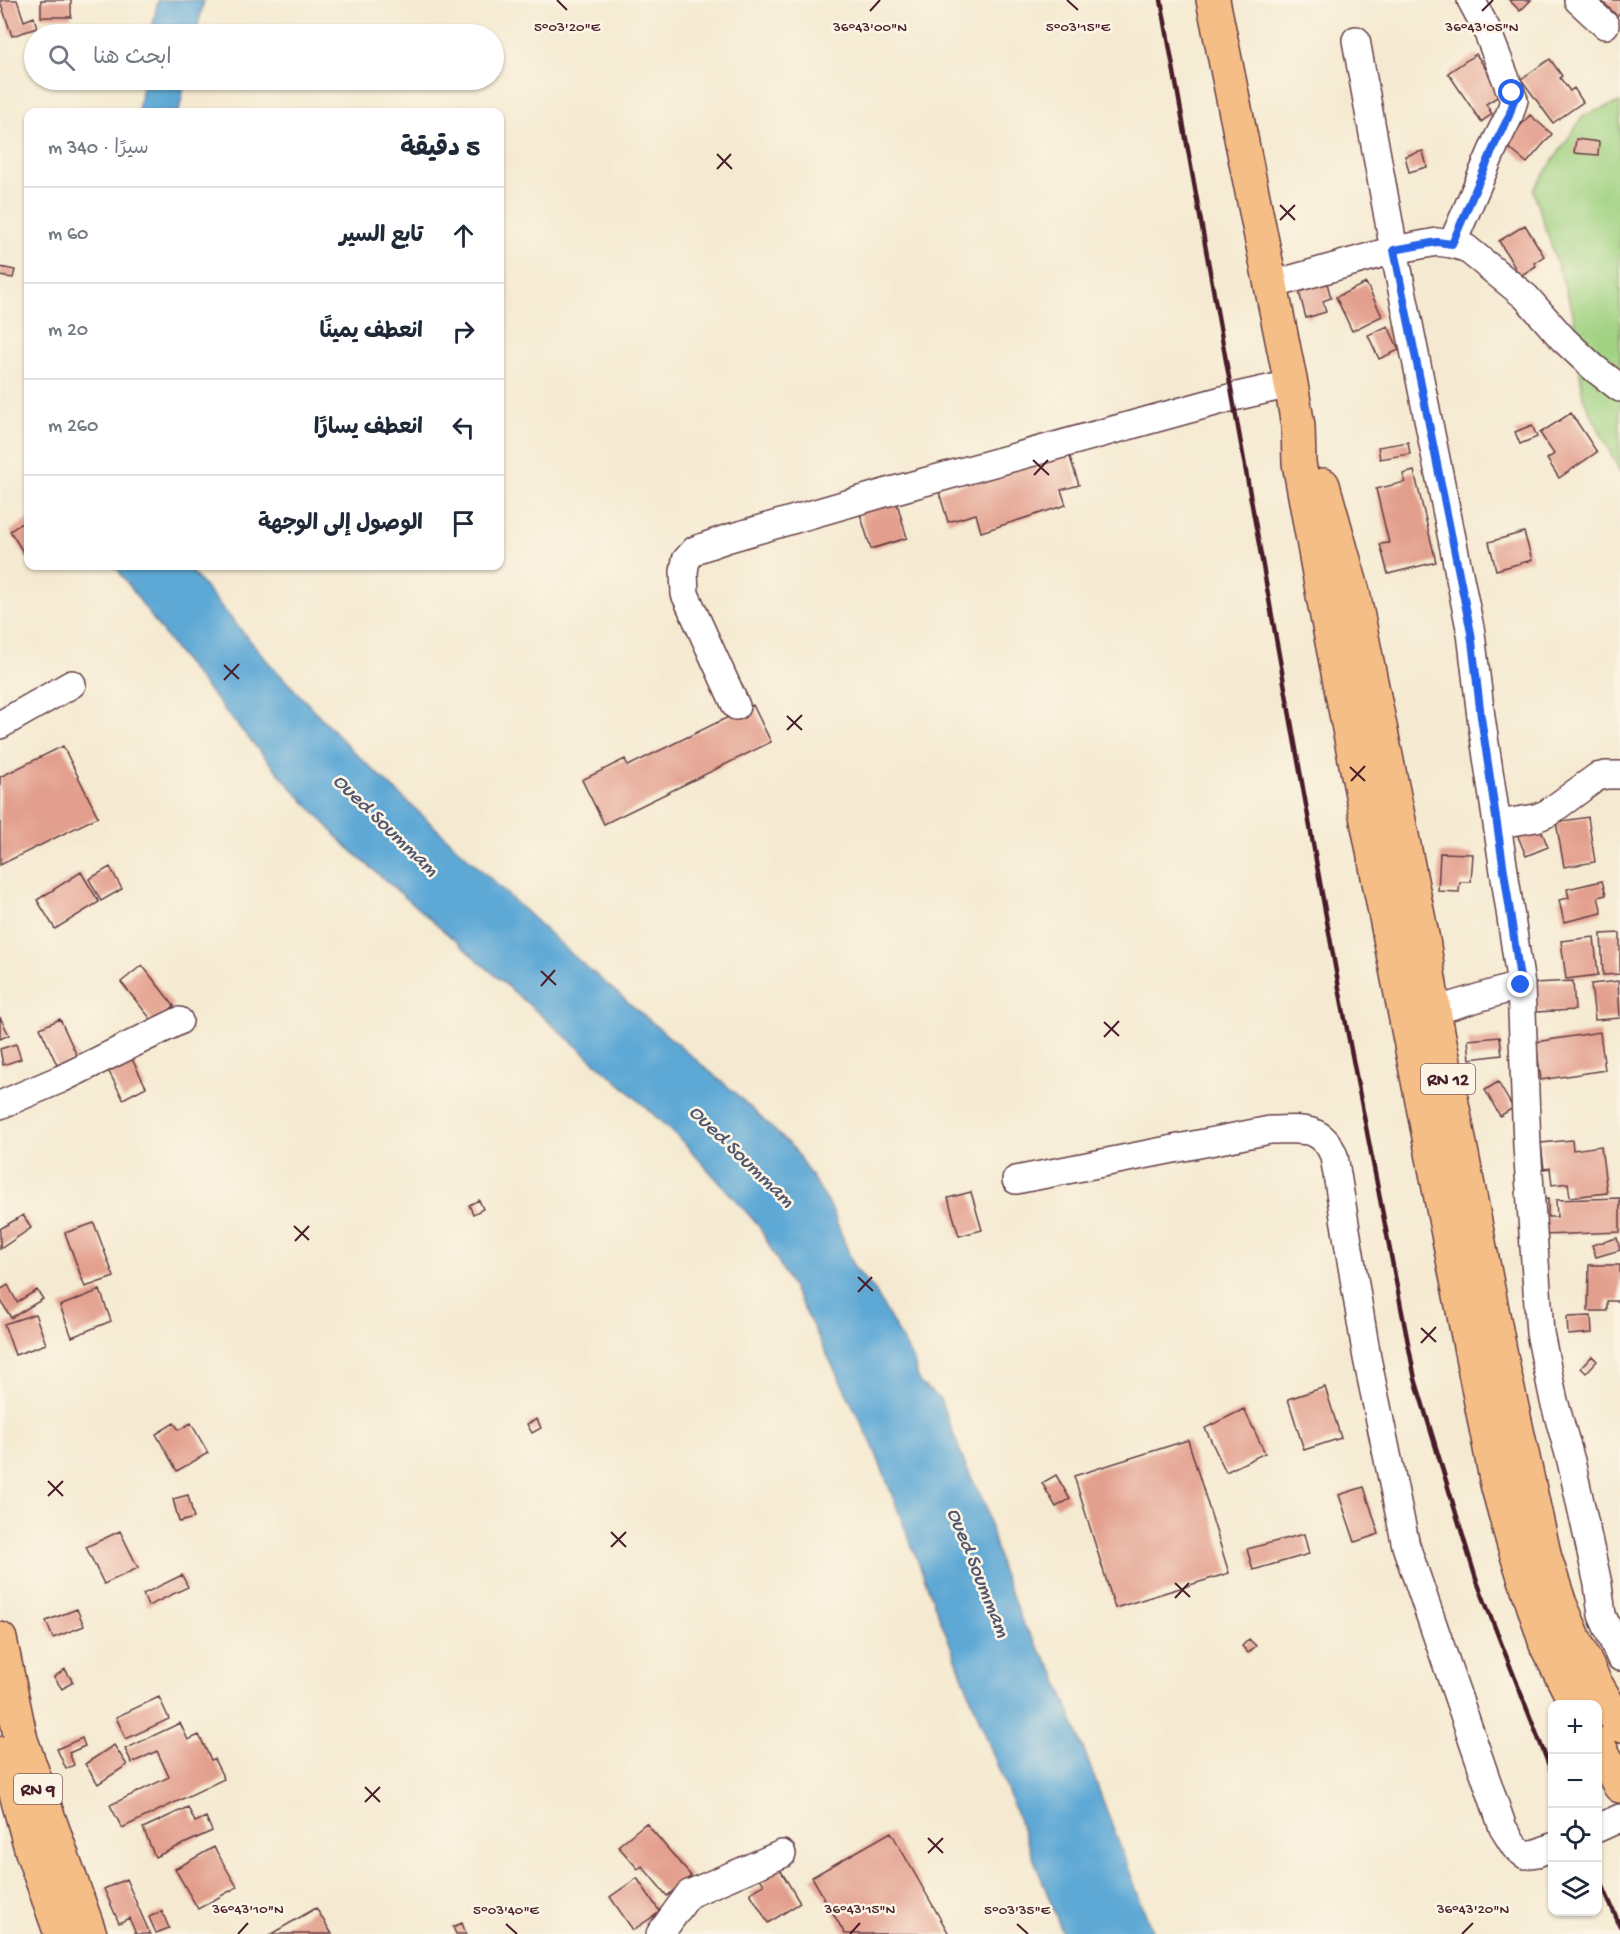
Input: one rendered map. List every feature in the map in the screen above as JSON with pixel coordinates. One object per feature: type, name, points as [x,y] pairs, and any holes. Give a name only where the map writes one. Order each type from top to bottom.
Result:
[{"type":"highway","name":"RN 12","points":[[1213,0],[1291,384],[1298,426],[1299,463],[1324,601],[1497,1484],[1547,1647],[1574,1700]]},
{"type":"highway","name":"RN 12","points":[[1298,426],[1317,460],[1353,592],[1423,940],[1434,1011],[1504,1371],[1545,1558],[1575,1642],[1594,1681],[1620,1725]]},
{"type":"highway","name":"RN 9","points":[[0,1639],[21,1740],[90,1934]]},
{"type":"highway","name":"RN 9","points":[[0,1734],[32,1852],[61,1934]]},
{"type":"highway","points":[[1602,1752],[1620,1786]]},
{"type":"street","points":[[1452,244],[1514,100],[1486,28],[1471,0]]},
{"type":"street","points":[[1578,0],[1605,25]]},
{"type":"street","points":[[1356,40],[1394,250],[1469,622],[1521,985],[1527,1146],[1540,1333],[1554,1401],[1571,1461],[1598,1584],[1602,1615],[1620,1657]]},
{"type":"street","points":[[1271,285],[1394,250],[1437,242],[1466,248],[1526,297],[1563,339],[1620,388]]},
{"type":"street","points":[[736,706],[685,594],[686,560],[695,550],[906,487],[1233,397],[1291,384]]},
{"type":"street","points":[[0,725],[72,684]]},
{"type":"street","points":[[1498,824],[1536,818],[1548,813],[1597,777],[1620,775]]},
{"type":"street","points":[[1434,1011],[1521,985]]},
{"type":"street","points":[[0,1105],[61,1079],[179,1021]]},
{"type":"street","points":[[1016,1180],[1270,1130],[1306,1130],[1324,1138],[1334,1156],[1367,1358],[1406,1546],[1503,1828],[1515,1847],[1525,1855],[1548,1849]]},
{"type":"street","points":[[1602,1826],[1620,1818]]},
{"type":"street","points":[[660,1934],[689,1894],[782,1854]]},
{"type":"green space","points":[[1620,102],[1620,472],[1583,397],[1573,312],[1533,190],[1584,115]]},
{"type":"water","points":[[158,0],[204,0],[198,24],[153,24]]},
{"type":"water","points":[[141,90],[183,90],[180,108],[139,108]]},
{"type":"water","name":"Oued Soummam","points":[[118,570],[190,570],[269,663],[354,752],[577,959],[734,1092],[794,1149],[831,1207],[854,1267],[875,1291],[914,1361],[919,1382],[940,1399],[966,1467],[985,1504],[1001,1569],[1023,1624],[1055,1673],[1153,1934],[1063,1934],[873,1446],[803,1307],[758,1225],[684,1143],[625,1088],[347,847],[289,785],[176,651]]},
{"type":"building","points":[[17,0],[24,21],[34,17],[36,24],[24,24],[24,32],[12,36],[0,1]]},
{"type":"building","points":[[41,0],[71,0],[71,17],[41,17]]},
{"type":"building","points":[[1509,0],[1531,0],[1520,11]]},
{"type":"building","points":[[1601,0],[1620,0],[1620,13],[1617,16]]},
{"type":"building","points":[[1476,54],[1502,94],[1486,104],[1492,114],[1481,122],[1448,73]]},
{"type":"building","points":[[1550,59],[1562,76],[1560,78],[1570,91],[1574,88],[1583,102],[1553,123],[1521,79]]},
{"type":"building","points":[[1530,115],[1552,134],[1527,163],[1504,144]]},
{"type":"building","points":[[1576,139],[1599,142],[1598,155],[1574,153]]},
{"type":"building","points":[[1423,151],[1427,167],[1409,172],[1405,156]]},
{"type":"building","points":[[1525,225],[1544,256],[1534,263],[1536,266],[1520,276],[1499,241]]},
{"type":"building","points":[[0,267],[15,270],[13,278],[0,276]]},
{"type":"building","points":[[1324,272],[1331,298],[1323,301],[1326,312],[1306,318],[1296,280]]},
{"type":"building","points":[[1366,283],[1382,316],[1352,331],[1336,297]]},
{"type":"building","points":[[1388,326],[1399,350],[1379,359],[1368,335]]},
{"type":"building","points":[[1571,413],[1597,452],[1559,478],[1547,459],[1554,454],[1540,433]]},
{"type":"building","points":[[1532,425],[1537,437],[1520,444],[1515,432]]},
{"type":"building","points":[[1408,442],[1410,454],[1380,459],[1378,447]]},
{"type":"building","points":[[1068,451],[1079,485],[1061,490],[1066,505],[981,532],[976,514],[948,522],[939,492]]},
{"type":"building","points":[[1414,471],[1436,562],[1388,574],[1380,544],[1389,543],[1376,489],[1405,482],[1403,474]]},
{"type":"building","points":[[895,496],[907,538],[871,549],[858,507]]},
{"type":"building","points":[[24,522],[24,554],[10,531]]},
{"type":"building","points":[[1524,532],[1532,560],[1496,570],[1489,542]]},
{"type":"building","points":[[753,705],[771,742],[604,824],[582,780],[625,759],[628,766]]},
{"type":"building","points":[[63,746],[98,817],[0,865],[0,777]]},
{"type":"building","points":[[1588,817],[1595,862],[1564,867],[1556,822]]},
{"type":"building","points":[[1537,820],[1548,847],[1526,856],[1515,829]]},
{"type":"building","points":[[1440,853],[1473,854],[1471,882],[1460,882],[1459,892],[1438,891]]},
{"type":"building","points":[[110,867],[122,889],[101,901],[89,879]]},
{"type":"building","points":[[81,872],[99,902],[55,929],[37,900]]},
{"type":"building","points":[[1602,881],[1606,895],[1598,897],[1602,913],[1564,922],[1559,900],[1569,898],[1567,889]]},
{"type":"building","points":[[1620,933],[1620,974],[1603,975],[1601,934]]},
{"type":"building","points":[[1594,937],[1598,975],[1566,979],[1561,941]]},
{"type":"building","points":[[142,965],[174,1006],[154,1023],[121,982]]},
{"type":"building","points":[[1573,981],[1575,1010],[1535,1012],[1534,983]]},
{"type":"building","points":[[1618,981],[1620,1018],[1595,1020],[1591,984]]},
{"type":"building","points":[[0,1017],[9,1035],[0,1039]]},
{"type":"building","points":[[60,1019],[78,1058],[58,1067],[40,1028]]},
{"type":"building","points":[[1600,1032],[1605,1070],[1541,1080],[1536,1042]]},
{"type":"building","points":[[1500,1037],[1502,1055],[1470,1059],[1468,1040]]},
{"type":"building","points":[[16,1044],[21,1059],[3,1065],[0,1049]]},
{"type":"building","points":[[128,1051],[146,1087],[123,1099],[105,1064]]},
{"type":"building","points":[[1498,1082],[1513,1108],[1500,1116],[1485,1090]]},
{"type":"building","points":[[1572,1140],[1573,1150],[1601,1146],[1607,1193],[1570,1197],[1568,1183],[1552,1185],[1550,1168],[1544,1169],[1541,1143]]},
{"type":"building","points":[[971,1192],[982,1230],[959,1236],[948,1198]]},
{"type":"building","points":[[1620,1198],[1620,1232],[1544,1235],[1543,1200],[1548,1199],[1548,1217],[1557,1217],[1556,1200]]},
{"type":"building","points":[[479,1200],[483,1209],[473,1214],[469,1205]]},
{"type":"building","points":[[23,1215],[31,1228],[0,1249],[0,1229]]},
{"type":"building","points":[[94,1223],[114,1277],[85,1287],[65,1233]]},
{"type":"building","points":[[1617,1238],[1620,1250],[1596,1257],[1592,1245]]},
{"type":"building","points":[[1589,1265],[1620,1265],[1620,1301],[1607,1301],[1607,1311],[1588,1311]]},
{"type":"building","points":[[8,1285],[17,1302],[37,1290],[43,1299],[11,1318],[0,1299],[0,1290]]},
{"type":"building","points":[[100,1290],[111,1321],[72,1337],[60,1306]]},
{"type":"building","points":[[35,1314],[46,1344],[15,1355],[4,1324]]},
{"type":"building","points":[[1591,1316],[1592,1333],[1568,1335],[1567,1317]]},
{"type":"building","points":[[1592,1356],[1597,1361],[1586,1373],[1581,1368]]},
{"type":"building","points":[[1325,1387],[1341,1438],[1304,1450],[1288,1399]]},
{"type":"building","points":[[1244,1409],[1265,1453],[1226,1472],[1205,1428]]},
{"type":"building","points":[[537,1419],[541,1428],[532,1433],[527,1424]]},
{"type":"building","points":[[174,1423],[179,1430],[191,1423],[208,1453],[177,1471],[156,1434]]},
{"type":"building","points":[[1188,1440],[1229,1573],[1115,1608],[1074,1476]]},
{"type":"building","points":[[1056,1475],[1070,1499],[1056,1507],[1042,1483]]},
{"type":"building","points":[[1364,1487],[1379,1534],[1355,1542],[1339,1495]]},
{"type":"building","points":[[188,1495],[194,1518],[179,1522],[173,1499]]},
{"type":"building","points":[[120,1531],[138,1568],[104,1584],[86,1547]]},
{"type":"building","points":[[1304,1534],[1309,1554],[1253,1570],[1247,1549]]},
{"type":"building","points":[[182,1575],[188,1587],[148,1606],[143,1594]]},
{"type":"building","points":[[77,1609],[84,1626],[53,1638],[46,1621]]},
{"type":"building","points":[[1249,1639],[1256,1646],[1248,1653],[1242,1646]]},
{"type":"building","points":[[65,1669],[73,1682],[62,1689],[54,1677]]},
{"type":"building","points":[[159,1697],[169,1719],[126,1739],[116,1717]]},
{"type":"building","points":[[180,1723],[188,1740],[199,1735],[211,1760],[214,1759],[224,1779],[122,1828],[110,1805],[169,1777],[157,1751],[132,1763],[125,1749]]},
{"type":"building","points":[[82,1738],[85,1746],[69,1753],[74,1765],[66,1769],[57,1749]]},
{"type":"building","points":[[114,1745],[127,1765],[98,1784],[85,1764]]},
{"type":"building","points":[[188,1807],[195,1822],[206,1817],[212,1831],[155,1857],[143,1828]]},
{"type":"building","points":[[646,1823],[691,1876],[667,1896],[642,1866],[638,1869],[618,1846]]},
{"type":"building","points":[[891,1832],[949,1934],[845,1934],[812,1877]]},
{"type":"building","points":[[214,1847],[237,1887],[198,1909],[175,1869]]},
{"type":"building","points":[[775,1861],[800,1903],[768,1923],[750,1893],[764,1885],[756,1871]]},
{"type":"building","points":[[637,1878],[660,1912],[633,1930],[610,1897]]},
{"type":"building","points":[[126,1879],[150,1934],[136,1934],[129,1918],[119,1923],[104,1889]]},
{"type":"building","points":[[316,1908],[332,1934],[271,1934]]},
{"type":"building","points":[[162,1911],[169,1928],[156,1933],[149,1917]]},
{"type":"building","points":[[462,1923],[466,1934],[456,1934],[453,1927]]},
{"type":"railway","points":[[1161,0],[1339,988],[1415,1379],[1476,1579],[1548,1763]]},
{"type":"railway","points":[[1602,1884],[1620,1926]]},
{"type":"route","points":[[1512,93],[1514,100],[1509,116],[1452,244],[1437,242],[1394,250],[1471,633],[1481,717],[1521,985]]}]
